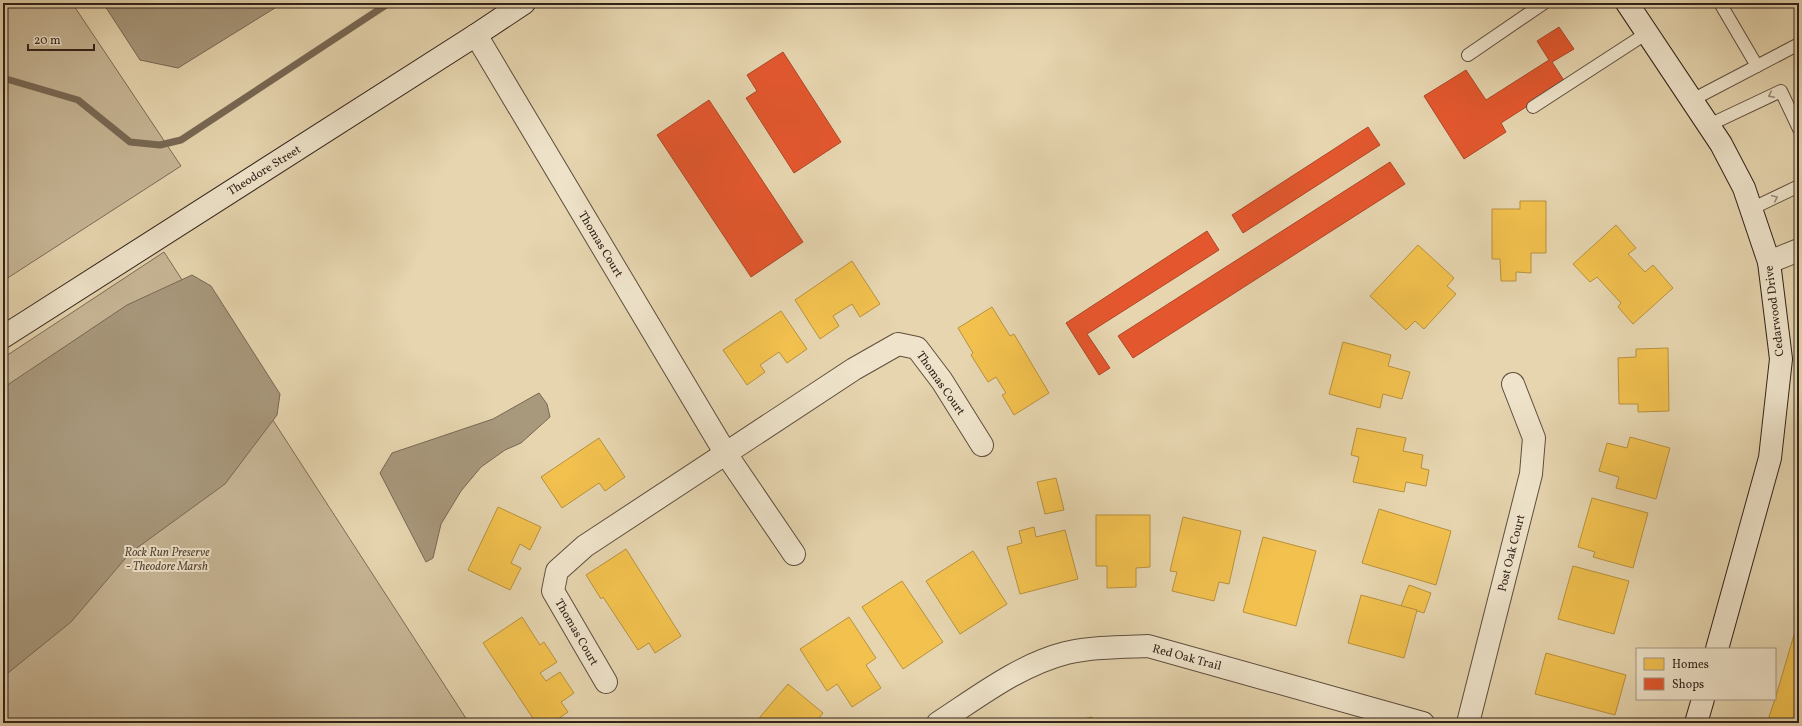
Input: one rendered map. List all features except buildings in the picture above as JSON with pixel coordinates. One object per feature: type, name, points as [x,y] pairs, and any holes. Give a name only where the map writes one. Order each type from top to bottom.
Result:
[{"type":"street","name":"Theodore Street","points":[[3,337],[524,3]]},
{"type":"street","name":"Cedarwood Drive","points":[[1627,3],[1722,144],[1741,182],[1770,262],[1781,359],[1770,458],[1717,648]]},
{"type":"street","name":"Thomas Court","points":[[476,35],[726,454],[794,554]]},
{"type":"street","points":[[1770,262],[1799,250]]},
{"type":"street","name":"Thomas Court","points":[[606,682],[553,591],[557,571],[586,546],[854,369],[898,344],[917,348],[942,381],[982,445]]},
{"type":"street","name":"Post Oak Court","points":[[1468,723],[1531,474],[1534,438],[1513,384]]},
{"type":"street","name":"Red Oak Trail","points":[[938,723],[1020,670],[1065,653],[1101,648],[1148,646],[1423,723]]},
{"type":"street","points":[[1696,723],[1703,700]]},
{"type":"lane","points":[[1468,55],[1544,3]]},
{"type":"lane","points":[[1720,3],[1757,66]]},
{"type":"lane","points":[[1533,107],[1647,33]]},
{"type":"lane","points":[[1692,100],[1799,44]]},
{"type":"lane","points":[[1709,126],[1781,90],[1799,129]]},
{"type":"lane","points":[[1751,209],[1799,186]]},
{"type":"green space","points":[[3,3],[72,3],[181,166],[3,281]]},
{"type":"green space","name":"Rock Run Preserve - Theodore Marsh","points":[[164,252],[469,723],[3,723],[3,358]]},
{"type":"shaded area","points":[[103,3],[283,3],[178,68],[140,60]]},
{"type":"shaded area","points":[[192,275],[211,286],[280,394],[277,415],[225,484],[130,553],[71,622],[3,677],[3,388],[127,305]]},
{"type":"shaded area","points":[[539,393],[547,404],[550,417],[521,443],[505,450],[481,467],[461,491],[441,524],[433,558],[426,562],[380,473],[392,453],[493,419]]},
{"type":"waterway","points":[[3,78],[78,100],[130,142],[160,145],[181,140],[389,3]]}]
